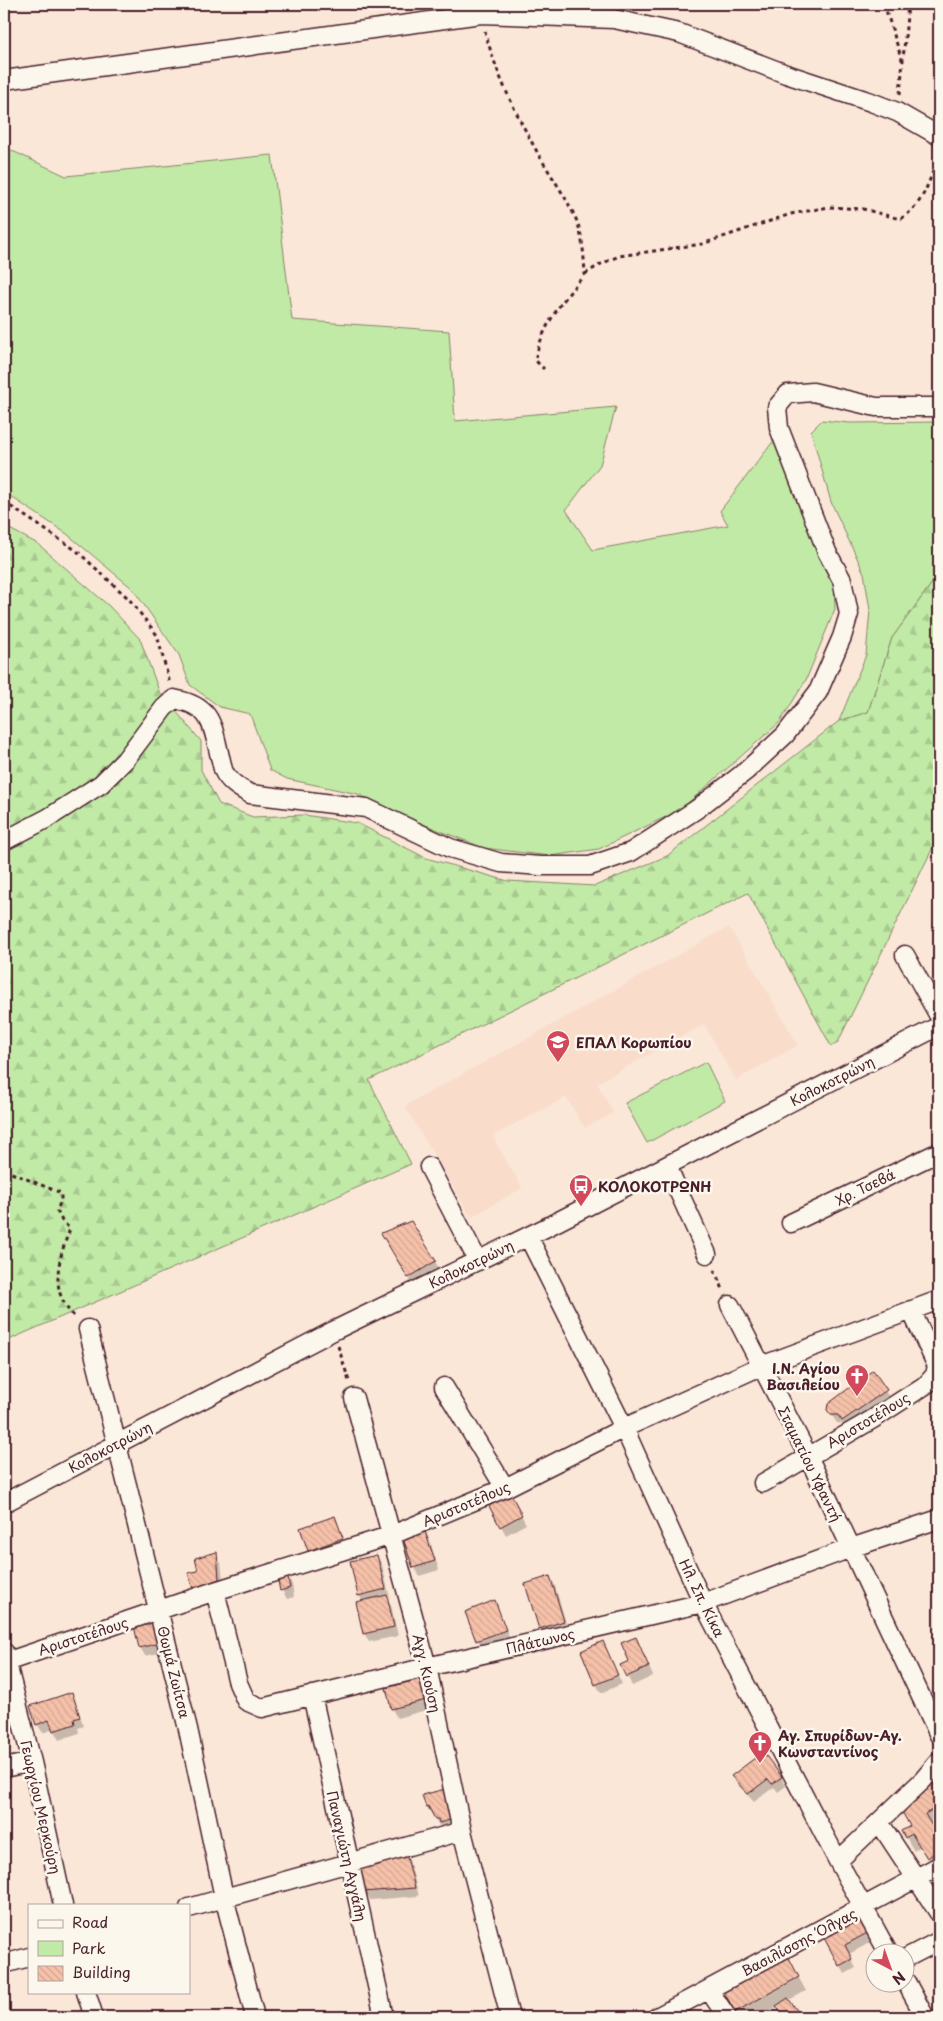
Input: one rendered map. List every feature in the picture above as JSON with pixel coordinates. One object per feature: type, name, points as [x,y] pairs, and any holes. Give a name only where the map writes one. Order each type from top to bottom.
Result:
[{"type":"street","points":[[4,80],[481,14],[614,19],[678,33],[786,74],[871,102],[897,112],[939,136]]},
{"type":"street","points":[[4,841],[48,818],[101,784],[125,760],[164,708],[174,699],[192,702],[204,712],[211,721],[225,774],[237,787],[250,794],[366,808],[450,848],[501,863],[540,866],[590,866],[631,852],[697,809],[746,771],[785,735],[818,692],[842,636],[849,614],[842,580],[827,552],[779,428],[777,407],[788,394],[813,392],[876,407],[939,407]]},
{"type":"street","points":[[906,955],[939,1016]]},
{"type":"street","name":"Κολοκοτρώνη","points":[[4,1503],[334,1331],[667,1166],[939,1026]]},
{"type":"street","name":"Χρ. Τσεβά","points":[[791,1223],[939,1152]]},
{"type":"street","points":[[667,1166],[707,1254]]},
{"type":"street","points":[[429,1167],[478,1261]]},
{"type":"street","name":"Ηλ. Σπ. Κίκα","points":[[528,1236],[624,1428],[703,1603],[838,1861],[884,1944]]},
{"type":"street","name":"Αριστοτέλους","points":[[5,1657],[159,1611],[392,1535],[505,1488],[624,1428],[761,1366],[939,1300]]},
{"type":"street","name":"Σταματίου Υφαντή","points":[[730,1305],[808,1456],[939,1735]]},
{"type":"street","name":"Αριστοτέλους","points":[[763,1483],[881,1414],[926,1384],[935,1375],[937,1366],[911,1310]]},
{"type":"street","name":"Θωμά Ζωίτσα","points":[[88,1329],[188,1729],[224,1897],[255,2017]]},
{"type":"street","points":[[444,1387],[505,1488]]},
{"type":"street","name":"Αγγ. Κιούση","points":[[354,1398],[427,1667],[462,1831],[510,2017]]},
{"type":"street","name":"Πλάτωνος","points":[[215,1592],[238,1683],[246,1701],[262,1708],[427,1667],[703,1603],[851,1548],[939,1519]]},
{"type":"street","name":"Γεωργίου Μερκούρη","points":[[5,1657],[32,1762],[63,1904]]},
{"type":"street","name":"Παναγιώτη Αγγάλη","points":[[312,1695],[384,2017]]},
{"type":"street","points":[[838,1861],[923,1780],[939,1761]]},
{"type":"street","points":[[4,1768],[32,1762]]},
{"type":"street","points":[[879,1822],[939,1913]]},
{"type":"street","points":[[190,1908],[462,1831]]},
{"type":"street","name":"Βασιλίσσης Όλγας","points":[[658,2017],[939,1866]]},
{"type":"street","points":[[916,1953],[939,1941]]},
{"type":"street","points":[[4,1964],[28,1957]]},
{"type":"street","points":[[709,1990],[727,2017]]},
{"type":"street","points":[[87,1994],[94,2017]]},
{"type":"street","points":[[913,1994],[925,2017]]},
{"type":"path","points":[[884,4],[902,60]]},
{"type":"path","points":[[897,112],[908,4]]},
{"type":"path","points":[[481,14],[490,50],[508,94],[539,156],[578,225],[586,274]]},
{"type":"path","points":[[544,369],[535,360],[539,343],[547,324],[569,292],[586,274],[601,264],[619,256],[702,244],[791,214],[829,207],[863,209],[900,218],[910,214],[921,200],[939,154]]},
{"type":"path","points":[[4,502],[77,551],[130,599],[157,635],[174,699]]},
{"type":"path","points":[[4,1170],[61,1193],[61,1200],[57,1211],[62,1221],[70,1229],[57,1274],[59,1293],[70,1312],[88,1329]]},
{"type":"path","points":[[707,1254],[730,1305]]},
{"type":"path","points":[[334,1331],[354,1398]]},
{"type":"shaded area","name":"ΕΠΑΛ Κορωπίου","points":[[729,927],[798,1045],[736,1080],[704,1024],[597,1083],[613,1113],[585,1128],[566,1097],[492,1136],[522,1188],[471,1217],[405,1106]]},
{"type":"green space","points":[[4,147],[66,176],[272,155],[292,320],[449,331],[455,421],[616,407],[600,465],[566,510],[593,550],[728,525],[720,511],[775,439],[834,585],[835,609],[806,680],[780,722],[680,810],[599,849],[550,856],[484,848],[420,823],[358,794],[287,779],[270,770],[250,714],[220,707],[190,685],[179,655],[133,589],[67,534],[4,492]]},
{"type":"green space","points":[[822,420],[849,423],[939,422],[939,580],[935,579],[892,638],[868,712],[839,721],[866,655],[870,610],[864,573],[831,502],[811,431]]},
{"type":"green space","points":[[4,526],[38,544],[109,606],[140,639],[159,691],[201,741],[201,770],[219,804],[253,817],[304,815],[357,823],[426,858],[508,881],[595,886],[667,856],[839,721],[868,712],[892,638],[935,579],[939,580],[939,835],[838,1042],[831,1046],[748,893],[369,1080],[411,1164],[4,1342]]},
{"type":"green space","points":[[706,1062],[725,1101],[647,1143],[625,1103]]},
{"type":"building","points":[[411,1221],[436,1261],[408,1278],[381,1233]]},
{"type":"building","name":"Ι.Ν. Αγίου Βασιλείου","points":[[873,1370],[887,1390],[842,1421],[838,1415],[831,1415],[827,1410],[828,1404]]},
{"type":"building","points":[[511,1494],[522,1515],[500,1527],[489,1506]]},
{"type":"building","points":[[335,1516],[343,1538],[308,1551],[300,1528]]},
{"type":"building","points":[[425,1531],[435,1561],[413,1568],[403,1538]]},
{"type":"building","points":[[217,1552],[219,1579],[193,1589],[188,1573],[198,1571],[195,1558]]},
{"type":"building","points":[[377,1555],[386,1589],[358,1596],[350,1561]]},
{"type":"building","points":[[287,1574],[290,1588],[280,1591],[277,1576]]},
{"type":"building","points":[[550,1576],[564,1621],[539,1629],[525,1584]]},
{"type":"building","points":[[387,1595],[394,1627],[363,1634],[356,1602]]},
{"type":"building","points":[[495,1600],[506,1630],[476,1641],[465,1612]]},
{"type":"building","points":[[154,1621],[159,1643],[139,1648],[134,1626]]},
{"type":"building","points":[[636,1637],[649,1667],[626,1677],[620,1665],[629,1661],[621,1643]]},
{"type":"building","points":[[603,1641],[618,1675],[595,1685],[581,1651]]},
{"type":"building","points":[[420,1679],[426,1700],[391,1709],[386,1688]]},
{"type":"building","points":[[72,1692],[80,1717],[74,1719],[75,1724],[53,1731],[49,1720],[36,1725],[30,1706]]},
{"type":"building","name":"Αγ. Σπυρίδων-Αγ. Κωνσταντίνος","points":[[763,1752],[782,1777],[772,1784],[768,1779],[748,1794],[731,1776]]},
{"type":"building","points":[[939,1775],[939,1806],[925,1814],[939,1838],[939,1850],[927,1858],[912,1834],[905,1838],[901,1831],[910,1826],[900,1808]]},
{"type":"building","points":[[449,1788],[457,1818],[439,1823],[428,1806],[426,1807],[422,1795]]},
{"type":"building","points":[[405,1850],[415,1888],[363,1892],[357,1865]]},
{"type":"building","points":[[862,1915],[871,1931],[845,1945],[852,1959],[839,1966],[823,1936]]},
{"type":"building","points":[[788,1956],[799,1977],[735,2012],[724,1992]]},
{"type":"building","points":[[788,1998],[802,2017],[784,2017],[776,2006]]},
{"type":"place","name":"ΕΠΑΛ Κορωπίου","points":[[558,1063]]},
{"type":"place","name":"ΚΟΛΟΚΟΤΡΩΝΗ","points":[[581,1207]]},
{"type":"place","name":"Ι.Ν. Αγίου Βασιλείου","points":[[857,1397]]},
{"type":"place","name":"Αγ. Σπυρίδων-Αγ. Κωνσταντίνος","points":[[760,1764]]}]
